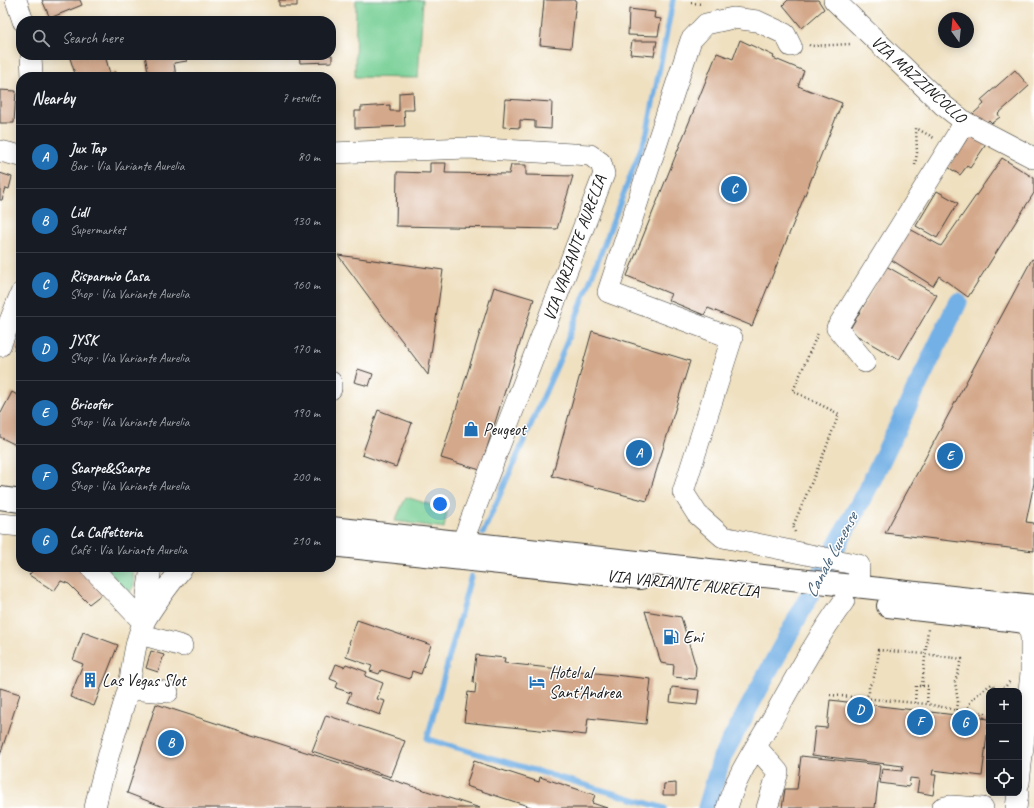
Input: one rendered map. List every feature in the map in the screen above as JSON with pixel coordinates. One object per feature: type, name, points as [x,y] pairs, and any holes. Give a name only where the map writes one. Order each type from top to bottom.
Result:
[{"type":"main road","points":[[0,498],[16,500]]},
{"type":"main road","name":"VIA VARIANTE AURELIA","points":[[336,529],[462,543],[786,586],[847,596],[1032,617]]},
{"type":"main road","name":"VIA VARIANTE AURELIA","points":[[336,545],[786,586]]},
{"type":"street","points":[[16,0],[21,16]]},
{"type":"street","name":"VIA MAZZINCOLLO","points":[[834,0],[943,105],[964,122],[1034,158]]},
{"type":"street","points":[[727,808],[740,775],[828,622],[847,596],[859,565],[723,537],[697,514],[683,492],[732,338],[608,292],[691,40],[706,24],[733,18],[756,21],[785,34],[791,46]]},
{"type":"street","points":[[31,60],[32,72]]},
{"type":"street","points":[[865,362],[837,328],[964,122]]},
{"type":"street","name":"VIA VARIANTE AURELIA","points":[[336,152],[468,148],[590,155],[601,163],[604,174],[462,543]]},
{"type":"street","points":[[0,151],[16,155]]},
{"type":"street","points":[[0,346],[16,306]]},
{"type":"street","points":[[0,524],[16,526]]},
{"type":"street","points":[[95,572],[142,628],[182,646]]},
{"type":"street","points":[[95,808],[128,689],[142,628],[150,572]]},
{"type":"street","points":[[142,628],[158,599],[179,572]]},
{"type":"street","points":[[1021,760],[1032,617]]},
{"type":"street","points":[[128,689],[168,692]]},
{"type":"street","points":[[756,747],[778,772],[768,808]]},
{"type":"street","points":[[1016,808],[1018,796]]},
{"type":"street","points":[[942,808],[950,806],[983,808]]},
{"type":"path","points":[[922,686],[928,627]]},
{"type":"path","points":[[865,699],[869,693],[869,686],[878,660],[878,650],[925,654],[962,659],[955,682],[958,702],[957,710]]},
{"type":"path","points":[[969,712],[968,706],[972,700],[985,688],[992,684],[997,690],[1027,674]]},
{"type":"path","points":[[915,703],[916,686],[928,686],[927,704]]},
{"type":"path","points":[[830,695],[927,704],[969,712],[985,713],[984,718]]},
{"type":"green space","points":[[356,0],[423,0],[418,78],[355,77]]},
{"type":"green space","points":[[406,497],[447,510],[444,528],[395,521]]},
{"type":"green space","points":[[109,572],[133,572],[134,585],[129,594]]},
{"type":"building","points":[[42,0],[80,0],[82,5],[55,16],[49,16]]},
{"type":"building","points":[[279,0],[297,0],[297,6],[279,6]]},
{"type":"building","points":[[544,0],[576,0],[571,48],[540,45]]},
{"type":"building","points":[[788,0],[818,0],[824,9],[802,28],[783,5]]},
{"type":"building","points":[[629,9],[655,12],[654,18],[661,19],[658,36],[628,35]]},
{"type":"building","points":[[740,40],[774,56],[773,58],[804,71],[798,86],[842,103],[752,326],[708,308],[704,315],[668,300],[671,294],[627,276],[717,53],[733,59]]},
{"type":"building","points":[[632,41],[657,41],[654,56],[630,54]]},
{"type":"building","points":[[71,60],[106,60],[109,72],[74,72]]},
{"type":"building","points":[[146,60],[187,60],[174,63],[175,72],[148,72]]},
{"type":"building","points":[[300,60],[332,60],[332,62],[300,63]]},
{"type":"building","points":[[1015,70],[1029,86],[998,114],[1000,117],[992,123],[989,120],[983,126],[973,114],[984,104],[981,100]]},
{"type":"building","points":[[0,90],[16,91],[14,123],[0,123]]},
{"type":"building","points":[[413,92],[414,110],[404,110],[405,126],[355,128],[355,111],[361,111],[361,107],[390,105],[390,111],[399,111],[399,93]]},
{"type":"building","points":[[505,99],[552,102],[551,129],[535,128],[535,121],[520,120],[520,128],[503,127]]},
{"type":"building","points":[[971,133],[987,143],[970,168],[967,166],[960,175],[948,167]]},
{"type":"building","points":[[1002,158],[1034,178],[1034,193],[968,297],[939,276],[933,286],[890,259],[908,228],[941,246]]},
{"type":"building","points":[[430,163],[446,163],[445,173],[509,174],[511,165],[526,165],[526,175],[573,176],[557,229],[396,226],[397,172],[430,173]]},
{"type":"building","points":[[0,173],[12,177],[9,189],[6,188],[2,200],[0,200]]},
{"type":"building","points":[[937,191],[958,203],[937,238],[916,226]]},
{"type":"building","points":[[338,255],[443,270],[428,375],[377,308]]},
{"type":"building","points":[[1032,259],[1034,260],[1034,483],[1026,522],[1034,523],[1034,551],[885,533]]},
{"type":"building","points":[[886,266],[937,295],[899,360],[849,331]]},
{"type":"building","points":[[494,287],[534,299],[480,470],[441,458]]},
{"type":"building","points":[[592,331],[690,361],[647,501],[552,476]]},
{"type":"building","points":[[358,369],[373,374],[369,386],[354,382]]},
{"type":"building","points":[[12,392],[16,394],[16,445],[0,437],[1,413]]},
{"type":"building","points":[[378,410],[412,423],[396,467],[362,455]]},
{"type":"building","points":[[32,572],[84,572],[102,594],[89,604],[69,584],[61,581],[54,591],[29,575]]},
{"type":"building","points":[[645,611],[681,617],[696,667],[695,679],[673,677],[674,665],[661,663]]},
{"type":"building","points":[[357,620],[431,645],[421,674],[412,671],[410,679],[381,670],[379,674],[370,671],[372,666],[346,657]]},
{"type":"building","name":"Las Vegas Slot","points":[[83,632],[118,645],[94,706],[70,697],[83,664],[73,660]]},
{"type":"building","points":[[151,651],[164,655],[158,672],[146,668]]},
{"type":"building","points":[[476,655],[505,658],[504,663],[651,679],[646,724],[588,718],[586,735],[464,722],[468,692],[475,693],[476,683],[473,682]]},
{"type":"building","points":[[336,664],[344,667],[346,664],[367,672],[365,676],[383,683],[377,699],[385,701],[380,715],[347,702],[351,693],[336,688],[338,682],[330,679]]},
{"type":"building","points":[[672,687],[699,690],[697,705],[670,702]]},
{"type":"building","points":[[0,688],[20,694],[0,755]]},
{"type":"building","points":[[830,700],[986,719],[986,743],[982,776],[933,770],[932,775],[936,775],[933,795],[917,792],[919,779],[910,778],[909,787],[880,783],[882,769],[902,771],[903,766],[812,755],[815,727],[827,728]]},
{"type":"building","points":[[156,704],[480,808],[166,808],[127,793]]},
{"type":"building","points":[[326,715],[405,741],[391,777],[312,751]]},
{"type":"building","points":[[801,756],[880,765],[875,808],[782,808],[785,789],[797,789]]},
{"type":"building","points":[[474,761],[539,782],[540,777],[595,795],[592,803],[607,808],[534,808],[466,786]]},
{"type":"building","points":[[676,783],[676,795],[663,795],[664,784]]},
{"type":"waterway","points":[[483,533],[560,359],[647,133],[673,0]]},
{"type":"waterway","name":"Canale Lunense","points":[[707,808],[722,757],[869,486],[958,302]]},
{"type":"waterway","points":[[471,576],[427,739],[664,808]]},
{"type":"place","name":"Risparmio Casa","points":[[734,189]]},
{"type":"place","name":"Peugeot","points":[[471,429]]},
{"type":"place","name":"Jux Tap","points":[[639,453]]},
{"type":"place","name":"Bricofer","points":[[950,456]]},
{"type":"place","name":"Eni","points":[[671,637]]},
{"type":"place","name":"Las Vegas Slot","points":[[90,680]]},
{"type":"place","name":"Hotel al Sant'Andrea","points":[[537,682]]},
{"type":"place","name":"JYSK","points":[[860,710]]},
{"type":"place","name":"Scarpe&Scarpe","points":[[920,722]]},
{"type":"place","name":"La Caffetteria","points":[[965,723]]},
{"type":"place","name":"Lidl","points":[[171,743]]}]
